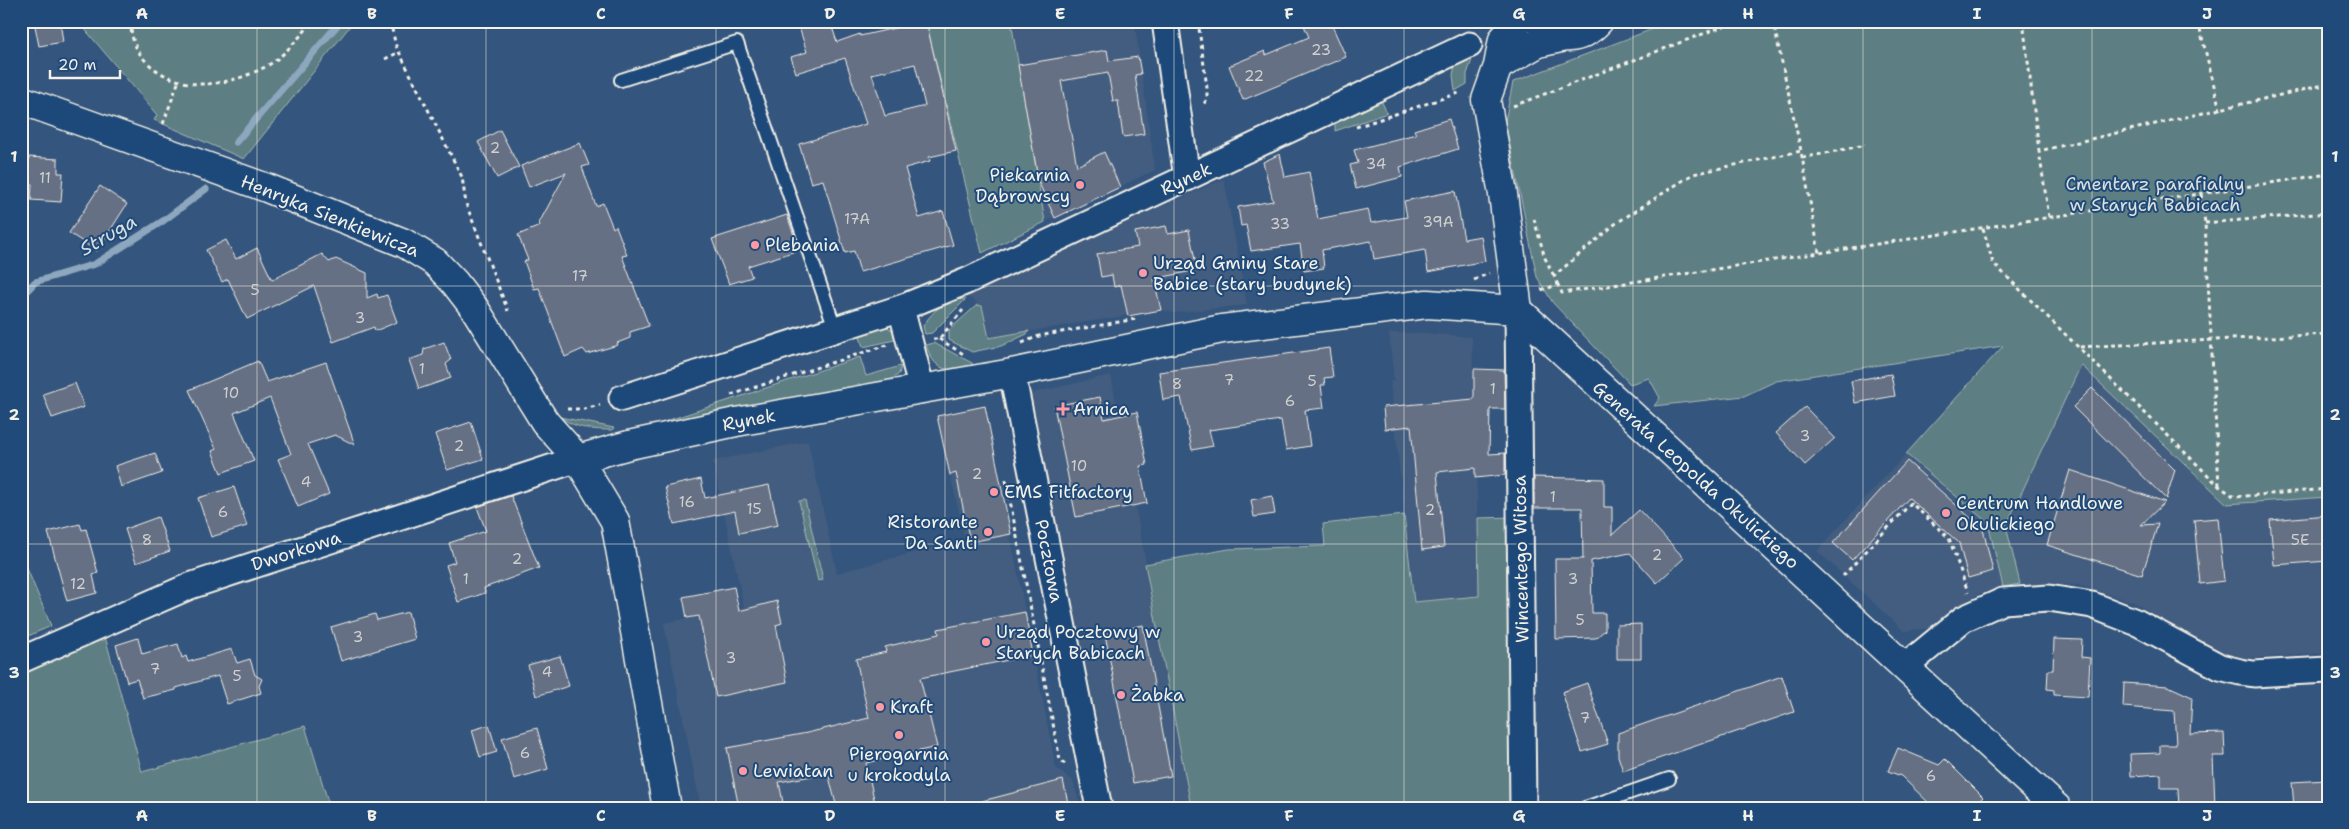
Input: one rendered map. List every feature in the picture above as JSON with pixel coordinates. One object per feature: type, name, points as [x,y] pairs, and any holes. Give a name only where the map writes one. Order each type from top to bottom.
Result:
[{"type":"street","points":[[1166,21],[1187,178]]},
{"type":"street","points":[[1518,310],[1503,194],[1486,100],[1498,66],[1503,39],[1520,21]]},
{"type":"street","points":[[1540,21],[1550,32],[1590,28]]},
{"type":"street","points":[[1498,66],[1538,43],[1590,28]]},
{"type":"street","name":"Rynek","points":[[614,400],[901,308],[1024,256],[1469,45]]},
{"type":"street","name":"Henryka Sienkiewicza","points":[[21,100],[266,188],[404,243],[430,258],[454,283],[475,309],[545,422],[578,459],[615,521],[668,808]]},
{"type":"street","name":"Rynek","points":[[578,459],[629,445],[736,422],[1012,373],[1222,329],[1428,304],[1518,310]]},
{"type":"street","points":[[901,308],[912,343],[922,390]]},
{"type":"street","name":"Generała Leopolda Okulickiego","points":[[1518,310],[1563,354],[1906,666],[2057,808]]},
{"type":"street","name":"Wincentego Witosa","points":[[1518,310],[1523,808]]},
{"type":"street","name":"Pocztowa","points":[[1012,373],[1099,808]]},
{"type":"street","name":"Dworkowa","points":[[21,660],[190,586],[578,459]]},
{"type":"street","points":[[1906,666],[1964,619],[2003,601],[2058,600],[2092,605],[2138,624],[2200,657],[2240,672],[2254,674],[2328,670]]},
{"type":"lane","points":[[621,80],[737,43],[835,328]]},
{"type":"lane","points":[[1585,808],[1669,778]]},
{"type":"path","points":[[131,21],[134,42],[143,60],[156,70],[189,83],[219,82],[251,74],[282,56],[314,21]]},
{"type":"path","points":[[390,21],[391,34],[399,52],[462,177],[466,204],[511,318]]},
{"type":"path","points":[[1198,21],[1207,88],[1207,99],[1199,112]]},
{"type":"path","points":[[1513,106],[1737,21]]},
{"type":"path","points":[[1773,21],[1801,152],[1819,253]]},
{"type":"path","points":[[2023,21],[2049,217]]},
{"type":"path","points":[[2198,21],[2220,110]]},
{"type":"path","points":[[384,59],[399,52]]},
{"type":"path","points":[[153,148],[179,80]]},
{"type":"path","points":[[2039,152],[2328,84]]},
{"type":"path","points":[[1802,158],[1865,145]]},
{"type":"path","points":[[1801,152],[1693,174],[1614,224],[1554,276],[1562,293],[2328,174]]},
{"type":"path","points":[[2201,194],[2206,223],[2218,486]]},
{"type":"path","points":[[2206,223],[2328,213]]},
{"type":"path","points":[[1983,228],[1993,263],[2080,347],[2218,486],[2235,497],[2328,489]]},
{"type":"path","points":[[1539,290],[1558,285]]},
{"type":"path","points":[[729,396],[869,350],[894,344],[939,338],[957,315],[970,304]]},
{"type":"path","points":[[2080,347],[2328,334]]},
{"type":"path","points":[[939,338],[968,357],[979,357],[983,378]]},
{"type":"path","points":[[560,409],[584,409],[614,400]]},
{"type":"path","points":[[1005,471],[1060,760],[1071,769]]},
{"type":"path","points":[[1839,580],[1911,503],[1949,538],[1975,614]]},
{"type":"shaded area","points":[[1011,21],[1131,21],[1131,25],[1135,25],[1155,170],[1045,222]]},
{"type":"shaded area","points":[[1224,179],[1247,305],[1173,313],[1161,310],[989,338],[982,306],[967,296],[1002,277]]},
{"type":"shaded area","points":[[1389,333],[1424,333],[1472,337],[1480,596],[1414,602],[1390,381],[1394,381]]},
{"type":"shaded area","points":[[2081,365],[2227,504],[2328,497],[2328,653],[2238,659],[2189,638],[2134,602],[2078,585],[2020,584],[2006,526]]},
{"type":"shaded area","points":[[1111,375],[1190,801],[1164,804],[1165,808],[1111,808],[1028,394]]},
{"type":"shaded area","points":[[985,406],[1056,768],[1073,781],[1081,808],[701,808],[664,623],[744,607],[713,461],[808,441],[837,573],[965,539],[937,416]]},
{"type":"shaded area","points":[[1906,454],[1988,523],[2003,587],[1978,594],[1930,628],[1904,631],[1817,551]]},
{"type":"green space","points":[[78,21],[354,21],[244,159],[154,120],[157,115]]},
{"type":"green space","points":[[926,21],[1011,21],[1045,222],[982,253]]},
{"type":"green space","name":"Cmentarz parafialny w Starych Babicach","points":[[1674,21],[2328,21],[2328,497],[2227,504],[2081,365],[2006,526],[2020,584],[2003,587],[1988,523],[1906,454],[2003,346],[1776,381],[1744,396],[1654,406],[1660,398],[1649,378],[1630,384],[1553,303],[1537,277],[1505,121],[1513,82]]},
{"type":"green space","points":[[1474,54],[1467,74],[1467,84],[1455,91],[1453,75],[1455,64]]},
{"type":"green space","points":[[1381,100],[1387,113],[1335,131],[1335,120]]},
{"type":"green space","points":[[966,299],[932,333],[925,334],[923,326],[936,310],[952,301]]},
{"type":"green space","points":[[977,305],[982,306],[989,338],[1029,331],[1027,334],[1001,346],[972,352],[949,340],[949,330]]},
{"type":"green space","points":[[886,326],[898,334],[899,339],[863,347],[858,330]]},
{"type":"green space","points":[[934,343],[972,363],[974,367],[950,370],[938,366],[926,345]]},
{"type":"green space","points":[[860,357],[866,376],[901,366],[899,374],[884,384],[667,423],[666,421]]},
{"type":"green space","points":[[560,417],[614,428],[613,430],[598,430],[585,428],[572,424]]},
{"type":"green space","points":[[805,500],[823,580],[818,581],[799,501]]},
{"type":"green space","points":[[1404,515],[1414,602],[1479,596],[1478,518],[1514,517],[1517,808],[1165,808],[1164,804],[1190,801],[1145,564],[1229,549],[1325,546],[1323,524]]},
{"type":"green space","points":[[21,554],[51,626],[21,639]]},
{"type":"green space","points":[[104,633],[142,772],[305,726],[330,808],[21,808],[21,670]]},
{"type":"building","points":[[34,21],[60,21],[63,42],[39,46]]},
{"type":"building","points":[[797,21],[830,21],[837,42],[860,34],[860,36],[926,21],[956,151],[929,157],[930,161],[905,168],[919,218],[943,211],[953,245],[860,272],[854,251],[845,253],[823,180],[811,183],[799,144],[866,124],[845,58],[796,73],[791,57],[807,52]],"holes":[[[915,64],[925,106],[885,116],[872,74]]]},
{"type":"building","points":[[1302,21],[1330,21],[1346,57],[1243,100],[1229,66],[1265,51],[1266,55],[1309,37]]},
{"type":"building","points":[[1107,50],[1109,61],[1138,57],[1141,74],[1135,75],[1144,134],[1123,137],[1118,101],[1113,101],[1108,73],[1061,81],[1077,166],[1104,152],[1120,187],[1055,218],[1039,183],[1018,65]]},
{"type":"building","points":[[1449,119],[1458,149],[1400,167],[1402,177],[1356,189],[1350,165],[1358,163],[1354,150],[1416,134],[1414,130]]},
{"type":"building","points":[[500,130],[519,167],[497,178],[478,142]]},
{"type":"building","points":[[580,143],[589,165],[582,167],[596,206],[603,203],[613,228],[616,226],[627,255],[622,256],[649,326],[630,332],[630,338],[617,343],[618,345],[587,354],[583,349],[565,357],[539,288],[534,289],[524,261],[528,260],[518,235],[540,226],[539,223],[566,173],[529,187],[521,166]]},
{"type":"building","points":[[1280,154],[1285,177],[1309,172],[1318,219],[1368,209],[1371,223],[1407,217],[1404,201],[1455,191],[1464,239],[1481,236],[1485,261],[1428,272],[1425,250],[1374,259],[1371,241],[1322,250],[1324,268],[1304,271],[1300,244],[1251,251],[1246,225],[1241,226],[1238,207],[1273,201],[1263,162]]},
{"type":"building","points":[[29,157],[58,159],[58,173],[63,173],[61,202],[31,200],[32,184],[27,183]]},
{"type":"building","points":[[100,186],[127,204],[97,251],[69,233]]},
{"type":"building","name":"Plebania","points":[[787,215],[799,250],[748,266],[752,277],[729,284],[712,239]]},
{"type":"building","name":"Urząd Gminy Stare Babice (stary budynek)","points":[[1166,226],[1168,234],[1189,230],[1197,270],[1154,279],[1161,310],[1128,316],[1121,285],[1114,287],[1112,275],[1101,277],[1097,254],[1138,247],[1135,232]]},
{"type":"building","points":[[226,240],[236,259],[257,248],[272,280],[322,254],[329,262],[336,259],[367,273],[367,298],[377,294],[378,298],[387,295],[397,322],[375,331],[374,327],[333,342],[314,286],[247,319],[228,279],[222,282],[206,250]]},
{"type":"building","points":[[444,342],[451,360],[446,364],[451,378],[419,389],[409,360],[423,355],[424,349]]},
{"type":"building","points":[[1329,348],[1333,377],[1324,378],[1325,385],[1321,385],[1324,408],[1305,410],[1310,446],[1286,450],[1281,420],[1209,430],[1213,446],[1192,450],[1181,397],[1163,400],[1159,372]]},
{"type":"building","points":[[258,361],[267,382],[326,362],[355,445],[335,435],[308,444],[329,494],[298,507],[278,459],[291,454],[270,398],[234,413],[254,461],[221,473],[212,451],[216,449],[189,390]]},
{"type":"building","points":[[1474,369],[1504,370],[1505,409],[1490,409],[1489,454],[1505,453],[1505,475],[1475,478],[1475,468],[1437,472],[1444,547],[1422,550],[1411,426],[1385,429],[1383,407],[1474,399]]},
{"type":"building","points":[[1891,374],[1895,396],[1855,403],[1851,381]]},
{"type":"building","points":[[75,383],[84,407],[52,418],[43,394]]},
{"type":"building","points":[[2092,388],[2175,470],[2166,499],[2073,407]]},
{"type":"building","points":[[1100,397],[1104,419],[1137,412],[1147,465],[1140,466],[1147,503],[1076,517],[1054,406]]},
{"type":"building","points":[[985,406],[1011,534],[970,542],[956,473],[950,475],[937,416]]},
{"type":"building","points":[[1805,407],[1835,438],[1805,465],[1776,433]]},
{"type":"building","points":[[471,422],[483,459],[447,470],[435,434]]},
{"type":"building","points":[[155,453],[162,473],[121,487],[115,466]]},
{"type":"building","name":"Centrum Handlowe Okulickiego","points":[[1907,461],[1983,529],[1993,571],[1968,578],[1959,543],[1909,498],[1852,560],[1833,543]]},
{"type":"building","points":[[2070,470],[2165,502],[2141,525],[2158,524],[2142,575],[2047,545]]},
{"type":"building","points":[[1534,477],[1604,479],[1604,507],[1612,507],[1612,535],[1639,510],[1684,558],[1657,583],[1630,553],[1591,561],[1592,613],[1605,613],[1605,630],[1596,638],[1556,639],[1555,559],[1583,559],[1582,508],[1534,508]]},
{"type":"building","points":[[701,479],[705,498],[769,485],[778,525],[739,533],[735,511],[674,524],[665,487]]},
{"type":"building","points":[[234,487],[247,526],[211,537],[198,498]]},
{"type":"building","points":[[511,496],[539,568],[484,588],[485,593],[458,602],[446,565],[455,562],[449,543],[486,531],[477,507]]},
{"type":"building","points":[[1272,496],[1275,514],[1254,517],[1251,500]]},
{"type":"building","points":[[2328,515],[2328,561],[2274,565],[2270,520]]},
{"type":"building","points":[[158,517],[170,551],[136,563],[125,529]]},
{"type":"building","points":[[2218,518],[2224,581],[2200,584],[2194,520]]},
{"type":"building","points":[[80,524],[82,530],[86,529],[98,573],[93,575],[97,593],[67,601],[48,532]]},
{"type":"building","points":[[734,587],[739,611],[777,601],[782,623],[776,625],[787,682],[716,697],[699,616],[687,618],[683,597]]},
{"type":"building","points":[[408,612],[415,639],[341,661],[331,627],[375,614],[377,620]]},
{"type":"building","points":[[1025,612],[1033,655],[920,678],[937,747],[866,763],[876,808],[837,808],[828,773],[779,782],[784,808],[739,808],[727,748],[807,733],[869,718],[856,659],[886,652],[885,647],[939,634],[938,629]]},
{"type":"building","points":[[1641,624],[1641,659],[1617,659],[1617,625]]},
{"type":"building","points":[[1143,625],[1171,776],[1133,783],[1105,634]]},
{"type":"building","points":[[138,638],[142,654],[178,644],[182,658],[186,656],[188,662],[232,649],[237,663],[250,659],[255,675],[262,679],[259,686],[261,693],[227,704],[218,676],[176,688],[176,690],[143,698],[137,679],[127,682],[116,645]]},
{"type":"building","points":[[2054,639],[2082,640],[2081,657],[2090,658],[2088,697],[2054,695],[2054,690],[2047,689],[2048,670],[2053,670]]},
{"type":"building","points":[[560,656],[569,686],[536,696],[528,665]]},
{"type":"building","points":[[1782,676],[1794,712],[1623,771],[1618,756],[1618,733]]},
{"type":"building","points":[[1587,683],[1608,744],[1582,752],[1562,692]]},
{"type":"building","points":[[2124,683],[2168,686],[2192,697],[2190,734],[2224,733],[2225,756],[2213,756],[2215,807],[2179,808],[2178,788],[2161,788],[2161,774],[2131,776],[2130,754],[2160,753],[2160,745],[2176,745],[2174,711],[2123,707]]},
{"type":"building","points":[[489,725],[497,752],[480,757],[472,730]]},
{"type":"building","points":[[537,728],[548,769],[514,779],[502,738]]},
{"type":"building","points":[[1898,748],[1939,765],[1945,759],[1983,797],[1973,808],[1934,808],[1901,776],[1888,771]]},
{"type":"building","points":[[1063,780],[1069,808],[983,808],[982,801]]},
{"type":"building","points":[[2327,780],[2328,808],[2294,808],[2292,782]]},
{"type":"waterway","name":"Struga","points":[[236,142],[341,21]]},
{"type":"waterway","name":"Struga","points":[[21,297],[35,282],[95,264],[163,221],[206,189]]},
{"type":"place","name":"Piekarnia Dąbrowscy","points":[[1080,185]]},
{"type":"place","name":"Plebania","points":[[755,245]]},
{"type":"place","name":"Urząd Gminy Stare Babice (stary budynek)","points":[[1143,273]]},
{"type":"place","name":"Arnica","points":[[1063,409]]},
{"type":"place","name":"EMS Fitfactory","points":[[994,492]]},
{"type":"place","name":"Centrum Handlowe Okulickiego","points":[[1946,513]]},
{"type":"place","name":"Ristorante Da Santi","points":[[988,532]]},
{"type":"place","name":"Urząd Pocztowy w Starych Babicach","points":[[986,642]]},
{"type":"place","name":"Żabka","points":[[1121,695]]},
{"type":"place","name":"Kraft","points":[[880,707]]},
{"type":"place","name":"Pierogarnia u krokodyla","points":[[899,735]]},
{"type":"place","name":"Lewiatan","points":[[743,771]]}]
